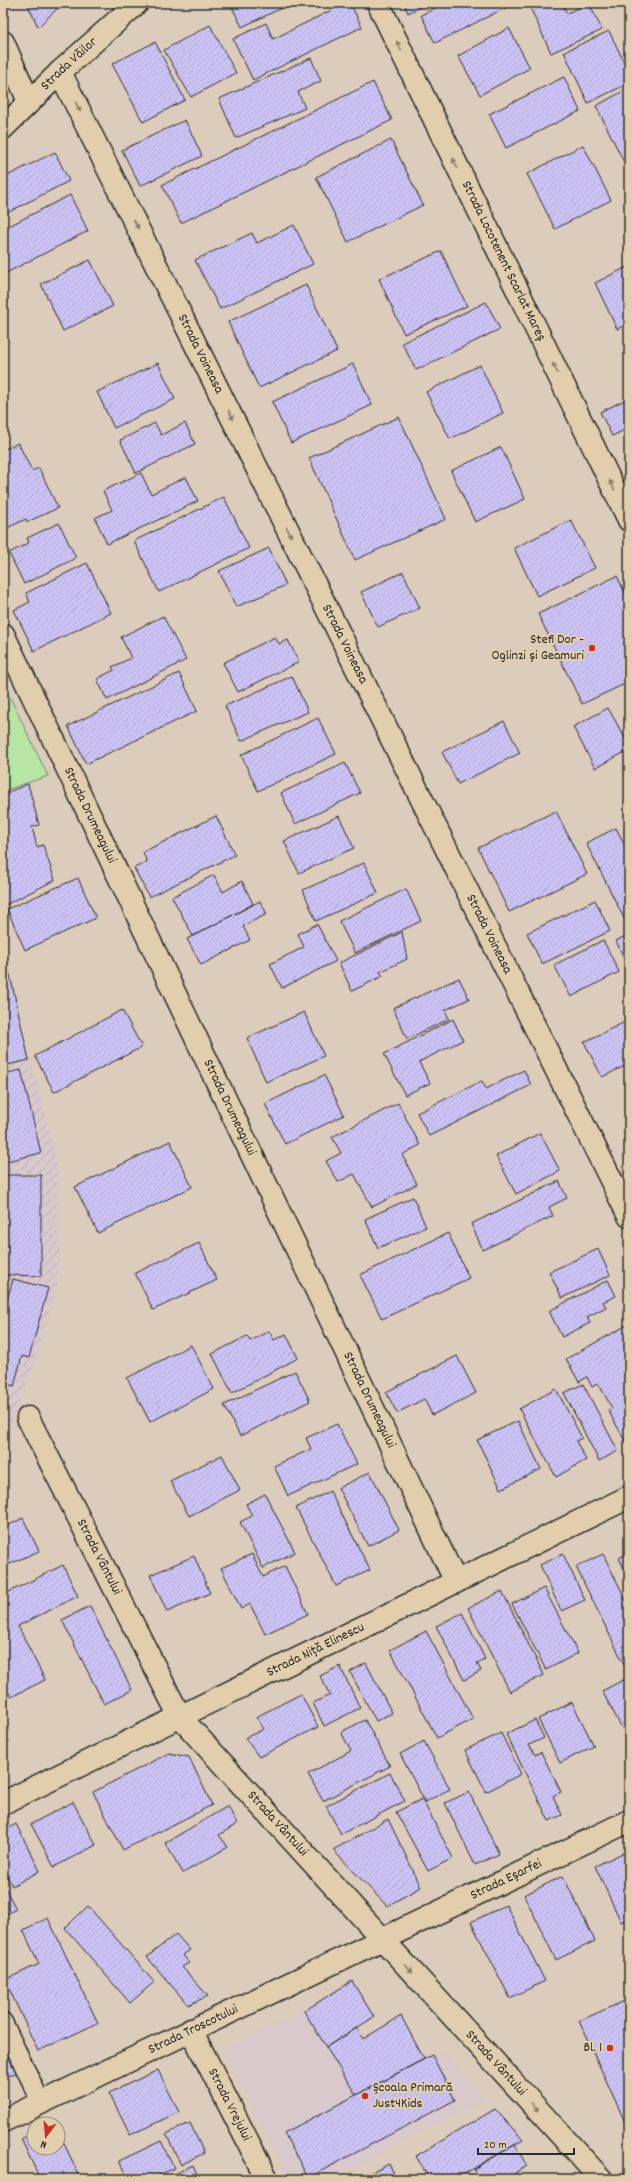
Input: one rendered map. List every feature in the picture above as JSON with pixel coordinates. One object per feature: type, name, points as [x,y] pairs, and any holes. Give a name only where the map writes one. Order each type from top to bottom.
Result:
[{"type":"street","name":"Strada Văilor","points":[[3,128],[60,72],[137,3]]},
{"type":"street","name":"Strada Locotenent Scarlat Mareș","points":[[378,3],[629,520]]},
{"type":"street","points":[[3,42],[29,102]]},
{"type":"street","name":"Strada Voineasa","points":[[60,72],[629,1216]]},
{"type":"street","name":"Strada Drumeagului","points":[[3,634],[456,1582]]},
{"type":"street","name":"Strada Vântului","points":[[28,1418],[180,1717],[600,2179]]},
{"type":"street","name":"Strada Niță Elinescu","points":[[3,1803],[629,1497]]},
{"type":"street","name":"Strada Eșarfei","points":[[383,1940],[629,1821]]},
{"type":"street","name":"Strada Troscotului","points":[[3,2121],[191,2030],[383,1940]]},
{"type":"street","name":"Strada Vrejului","points":[[191,2030],[267,2179]]},
{"type":"lane","points":[[3,2022],[41,2102]]},
{"type":"shaded area","points":[[10,975],[24,1041],[41,1096],[58,1172],[59,1251],[56,1289],[34,1364],[15,1413],[3,1433],[3,977]]},
{"type":"shaded area","name":"Școala Primară Just4Kids","points":[[304,2011],[357,2095],[442,2051],[485,2098],[331,2179],[289,2179],[223,2050]]},
{"type":"green space","points":[[3,683],[48,776],[3,791]]},
{"type":"green space","points":[[3,940],[10,975],[3,977]]},
{"type":"building","points":[[27,3],[63,3],[38,27]]},
{"type":"building","points":[[230,3],[292,3],[242,27]]},
{"type":"building","points":[[346,3],[350,3],[362,27],[253,80],[233,39],[266,23],[273,39]]},
{"type":"building","points":[[404,3],[428,3],[408,13]]},
{"type":"building","points":[[445,3],[513,4],[435,43],[421,15]]},
{"type":"building","points":[[528,3],[569,3],[563,6],[567,13],[589,3],[602,30],[551,53]]},
{"type":"building","points":[[210,25],[236,73],[191,97],[164,50]]},
{"type":"building","points":[[509,28],[530,68],[480,95],[458,56]]},
{"type":"building","points":[[609,31],[629,72],[629,83],[588,103],[564,52]]},
{"type":"building","points":[[155,42],[185,100],[143,122],[112,64]]},
{"type":"building","points":[[311,58],[321,81],[298,92],[305,108],[236,138],[219,99]]},
{"type":"building","points":[[564,77],[580,111],[506,148],[489,114]]},
{"type":"building","points":[[373,82],[392,120],[181,223],[162,185]]},
{"type":"building","points":[[629,88],[629,172],[596,106]]},
{"type":"building","points":[[185,120],[202,156],[140,186],[122,150]]},
{"type":"building","points":[[391,140],[423,205],[348,242],[316,177]]},
{"type":"building","points":[[583,145],[611,200],[555,229],[527,174]]},
{"type":"building","points":[[55,152],[69,181],[5,214],[3,209],[3,178]]},
{"type":"building","points":[[70,195],[88,231],[6,273],[3,267],[3,229]]},
{"type":"building","points":[[294,225],[313,264],[220,309],[195,260],[252,233],[257,243]]},
{"type":"building","points":[[441,251],[467,306],[404,334],[379,279]]},
{"type":"building","points":[[90,260],[113,306],[63,331],[41,284]]},
{"type":"building","points":[[629,266],[629,323],[617,329],[595,283]]},
{"type":"building","points":[[306,285],[337,351],[259,388],[228,322]]},
{"type":"building","points":[[486,302],[500,329],[416,370],[402,343]]},
{"type":"building","points":[[158,363],[175,399],[114,428],[97,392]]},
{"type":"building","points":[[353,364],[372,405],[291,443],[272,402]]},
{"type":"building","points":[[480,365],[503,413],[450,439],[426,392]]},
{"type":"building","points":[[629,398],[629,428],[612,436],[600,412]]},
{"type":"building","points":[[399,417],[446,519],[355,560],[309,458]]},
{"type":"building","points":[[155,423],[161,435],[185,423],[195,444],[136,473],[120,440]]},
{"type":"building","points":[[18,443],[32,471],[39,468],[58,508],[27,522],[26,519],[3,530],[3,450]]},
{"type":"building","points":[[501,447],[525,499],[475,522],[451,471]]},
{"type":"building","points":[[141,473],[151,494],[186,477],[198,501],[107,544],[95,518],[112,510],[103,491]]},
{"type":"building","points":[[224,497],[249,548],[159,592],[134,541]]},
{"type":"building","points":[[571,520],[595,568],[537,596],[514,548]]},
{"type":"building","points":[[59,523],[76,558],[24,584],[9,553],[29,543],[27,538]]},
{"type":"building","points":[[269,548],[286,585],[236,607],[219,571]]},
{"type":"building","points":[[87,563],[111,613],[34,651],[14,610],[30,602],[26,593]]},
{"type":"building","points":[[403,572],[420,608],[378,627],[361,592]]},
{"type":"building","name":"Stefi Dor - Oglinzi și Geamuri","points":[[617,576],[629,601],[629,682],[582,704],[538,614]]},
{"type":"building","points":[[163,616],[186,660],[107,700],[97,679],[114,670],[112,667],[131,658],[121,637]]},
{"type":"building","points":[[275,637],[279,644],[288,640],[299,662],[238,692],[223,663]]},
{"type":"building","points":[[179,673],[197,711],[86,764],[68,726]]},
{"type":"building","points":[[292,676],[308,712],[241,741],[225,706]]},
{"type":"building","points":[[608,708],[629,745],[629,750],[595,768],[573,727]]},
{"type":"building","points":[[318,718],[336,754],[258,791],[241,755]]},
{"type":"building","points":[[504,721],[520,753],[458,784],[442,752]]},
{"type":"building","points":[[345,763],[360,793],[295,824],[281,793]]},
{"type":"building","points":[[28,784],[39,825],[32,827],[37,847],[43,845],[55,880],[3,906],[3,794]]},
{"type":"building","points":[[556,811],[587,874],[509,912],[478,848]]},
{"type":"building","points":[[216,816],[235,855],[149,897],[134,868],[147,862],[143,852]]},
{"type":"building","points":[[339,816],[354,848],[299,873],[284,841]]},
{"type":"building","points":[[616,828],[629,853],[629,928],[586,843]]},
{"type":"building","points":[[364,863],[378,893],[316,921],[303,890]]},
{"type":"building","points":[[214,875],[223,892],[242,881],[253,904],[193,936],[172,897]]},
{"type":"building","points":[[78,878],[96,918],[25,950],[7,909]]},
{"type":"building","points":[[406,889],[421,921],[355,953],[339,921]]},
{"type":"building","points":[[595,900],[610,931],[542,964],[527,933]]},
{"type":"building","points":[[260,901],[267,914],[243,926],[250,940],[201,965],[187,939]]},
{"type":"building","points":[[317,924],[336,961],[282,988],[270,964],[304,947],[298,934]]},
{"type":"building","points":[[402,932],[407,959],[380,972],[383,976],[352,991],[339,963]]},
{"type":"building","points":[[629,934],[629,969],[616,941]]},
{"type":"building","points":[[603,940],[619,972],[571,997],[554,965]]},
{"type":"building","points":[[10,975],[29,1060],[3,1066],[3,977]]},
{"type":"building","points":[[459,978],[469,999],[445,1010],[449,1019],[407,1039],[393,1008]]},
{"type":"building","points":[[122,1010],[142,1047],[54,1092],[35,1056]]},
{"type":"building","points":[[304,1012],[324,1056],[266,1082],[247,1038]]},
{"type":"building","points":[[453,1019],[463,1040],[419,1062],[430,1083],[405,1095],[384,1054]]},
{"type":"building","points":[[629,1020],[629,1064],[602,1077],[584,1042]]},
{"type":"building","points":[[21,1070],[41,1153],[3,1162],[3,1074]]},
{"type":"building","points":[[524,1070],[531,1085],[429,1136],[417,1113],[482,1081],[486,1089]]},
{"type":"building","points":[[324,1075],[344,1115],[285,1144],[265,1104]]},
{"type":"building","points":[[398,1103],[420,1145],[402,1155],[417,1184],[372,1207],[354,1174],[338,1182],[326,1161],[341,1153],[332,1137]]},
{"type":"building","points":[[540,1133],[560,1171],[516,1194],[496,1156]]},
{"type":"building","points":[[170,1141],[192,1187],[98,1233],[75,1187]]},
{"type":"building","points":[[6,1175],[41,1175],[41,1276],[5,1275]]},
{"type":"building","points":[[559,1181],[567,1198],[549,1207],[553,1216],[483,1250],[471,1224]]},
{"type":"building","points":[[413,1197],[426,1227],[378,1248],[365,1219]]},
{"type":"building","points":[[448,1233],[469,1278],[382,1319],[360,1275]]},
{"type":"building","points":[[199,1243],[217,1280],[153,1310],[135,1273]]},
{"type":"building","points":[[598,1249],[610,1275],[562,1298],[549,1272]]},
{"type":"building","points":[[13,1279],[48,1288],[29,1358],[22,1356],[14,1386],[3,1383],[3,1314]]},
{"type":"building","points":[[608,1280],[616,1296],[603,1302],[606,1307],[587,1317],[590,1323],[562,1337],[549,1311]]},
{"type":"building","points":[[629,1324],[629,1448],[608,1410],[612,1408],[598,1383],[592,1387],[587,1377],[579,1382],[566,1359]]},
{"type":"building","points":[[269,1331],[274,1340],[286,1334],[298,1358],[232,1393],[212,1354],[247,1336],[250,1341]]},
{"type":"building","points":[[191,1345],[214,1389],[150,1422],[127,1378]]},
{"type":"building","points":[[457,1356],[476,1393],[432,1415],[424,1399],[397,1413],[386,1392]]},
{"type":"building","points":[[295,1371],[310,1401],[240,1436],[224,1405]]},
{"type":"building","points":[[583,1384],[618,1451],[599,1461],[564,1393]]},
{"type":"building","points":[[556,1389],[582,1438],[576,1441],[586,1460],[556,1477],[519,1409]]},
{"type":"building","points":[[518,1421],[541,1469],[501,1489],[477,1440]]},
{"type":"building","points":[[337,1424],[357,1464],[288,1496],[274,1466],[311,1449],[306,1438]]},
{"type":"building","points":[[222,1455],[240,1490],[189,1516],[170,1481]]},
{"type":"building","points":[[370,1472],[399,1530],[368,1546],[338,1488]]},
{"type":"building","points":[[330,1491],[370,1570],[336,1586],[296,1508]]},
{"type":"building","points":[[265,1494],[295,1552],[263,1568],[240,1522],[252,1516],[246,1504]]},
{"type":"building","points":[[23,1518],[39,1551],[3,1567],[3,1528]]},
{"type":"building","points":[[629,1553],[629,1579],[619,1558]]},
{"type":"building","points":[[252,1554],[263,1577],[285,1566],[308,1614],[265,1634],[250,1604],[241,1609],[221,1568]]},
{"type":"building","points":[[563,1554],[585,1600],[561,1611],[540,1565]]},
{"type":"building","points":[[603,1554],[629,1606],[629,1662],[624,1664],[576,1567]]},
{"type":"building","points":[[194,1556],[210,1593],[167,1612],[150,1575]]},
{"type":"building","points":[[63,1565],[78,1596],[18,1626],[45,1680],[11,1697],[3,1682],[3,1595]]},
{"type":"building","points":[[544,1588],[578,1653],[546,1670],[512,1604]]},
{"type":"building","points":[[502,1591],[544,1675],[510,1692],[468,1608]]},
{"type":"building","points":[[90,1606],[132,1690],[104,1704],[62,1620]]},
{"type":"building","points":[[462,1613],[485,1659],[477,1663],[481,1671],[464,1680],[436,1626]]},
{"type":"building","points":[[426,1631],[473,1719],[437,1738],[390,1650]]},
{"type":"building","points":[[366,1663],[392,1713],[376,1721],[350,1672]]},
{"type":"building","points":[[340,1666],[360,1708],[324,1726],[313,1703],[330,1695],[320,1676]]},
{"type":"building","points":[[629,1677],[629,1741],[602,1691]]},
{"type":"building","points":[[301,1694],[318,1727],[259,1757],[245,1738],[264,1729],[256,1717]]},
{"type":"building","points":[[572,1702],[594,1746],[560,1763],[538,1719]]},
{"type":"building","points":[[365,1720],[390,1766],[323,1801],[308,1774],[351,1751],[341,1732]]},
{"type":"building","points":[[535,1720],[544,1738],[529,1745],[535,1755],[541,1752],[561,1792],[553,1796],[562,1815],[549,1821],[506,1734]]},
{"type":"building","points":[[501,1733],[521,1774],[486,1792],[465,1750]]},
{"type":"building","points":[[424,1741],[450,1789],[425,1802],[400,1754]]},
{"type":"building","points":[[169,1753],[189,1757],[212,1805],[123,1850],[93,1792]]},
{"type":"building","points":[[390,1773],[405,1801],[341,1834],[326,1806]]},
{"type":"building","points":[[469,1792],[499,1854],[475,1865],[445,1803]]},
{"type":"building","points":[[422,1799],[453,1858],[428,1871],[396,1812]]},
{"type":"building","points":[[73,1802],[96,1845],[54,1867],[31,1824]]},
{"type":"building","points":[[228,1806],[237,1824],[219,1835],[228,1847],[183,1873],[165,1843]]},
{"type":"building","points":[[388,1819],[421,1887],[387,1906],[333,1850]]},
{"type":"building","points":[[16,1824],[40,1871],[12,1886],[3,1868],[3,1831]]},
{"type":"building","points":[[629,1850],[629,1919],[621,1922],[595,1866]]},
{"type":"building","points":[[563,1876],[595,1941],[556,1960],[524,1895]]},
{"type":"building","points":[[3,1884],[16,1909],[3,1916]]},
{"type":"building","points":[[506,1905],[545,1981],[510,1998],[471,1922]]},
{"type":"building","points":[[88,1906],[154,1982],[130,2003],[65,1928]]},
{"type":"building","points":[[48,1918],[98,2023],[38,2051],[5,1980],[39,1964],[23,1930]]},
{"type":"building","points":[[176,1934],[190,1950],[183,1955],[189,1963],[182,1967],[208,1996],[188,2005],[147,1957]]},
{"type":"building","points":[[352,1981],[374,2017],[326,2047],[304,2011]]},
{"type":"building","name":"Bl. 1","points":[[629,1999],[629,2121],[625,2122],[579,2021]]},
{"type":"building","points":[[401,2016],[424,2059],[356,2095],[326,2047],[357,2028],[363,2039]]},
{"type":"building","points":[[3,2034],[21,2070],[3,2079]]},
{"type":"building","points":[[432,2055],[455,2100],[308,2178],[284,2133]]},
{"type":"building","points":[[158,2070],[179,2112],[130,2135],[109,2093]]},
{"type":"building","points":[[495,2109],[523,2140],[455,2179],[429,2179],[416,2156]]},
{"type":"building","points":[[190,2123],[204,2153],[181,2165],[166,2134]]},
{"type":"building","points":[[26,2137],[26,2150],[21,2139]]},
{"type":"building","points":[[161,2141],[174,2168],[151,2179],[128,2179],[119,2161]]},
{"type":"building","points":[[515,2145],[527,2166],[515,2173],[519,2179],[479,2179],[473,2169]]},
{"type":"building","points":[[66,2148],[81,2179],[40,2179],[29,2156],[66,2156]]},
{"type":"building","points":[[389,2164],[397,2179],[359,2179]]},
{"type":"building","points":[[193,2165],[199,2179],[163,2179]]},
{"type":"place","name":"Stefi Dor - Oglinzi și Geamuri","points":[[592,648]]},
{"type":"place","name":"Bl. 1","points":[[610,2048]]},
{"type":"place","name":"Școala Primară Just4Kids","points":[[365,2096]]}]
